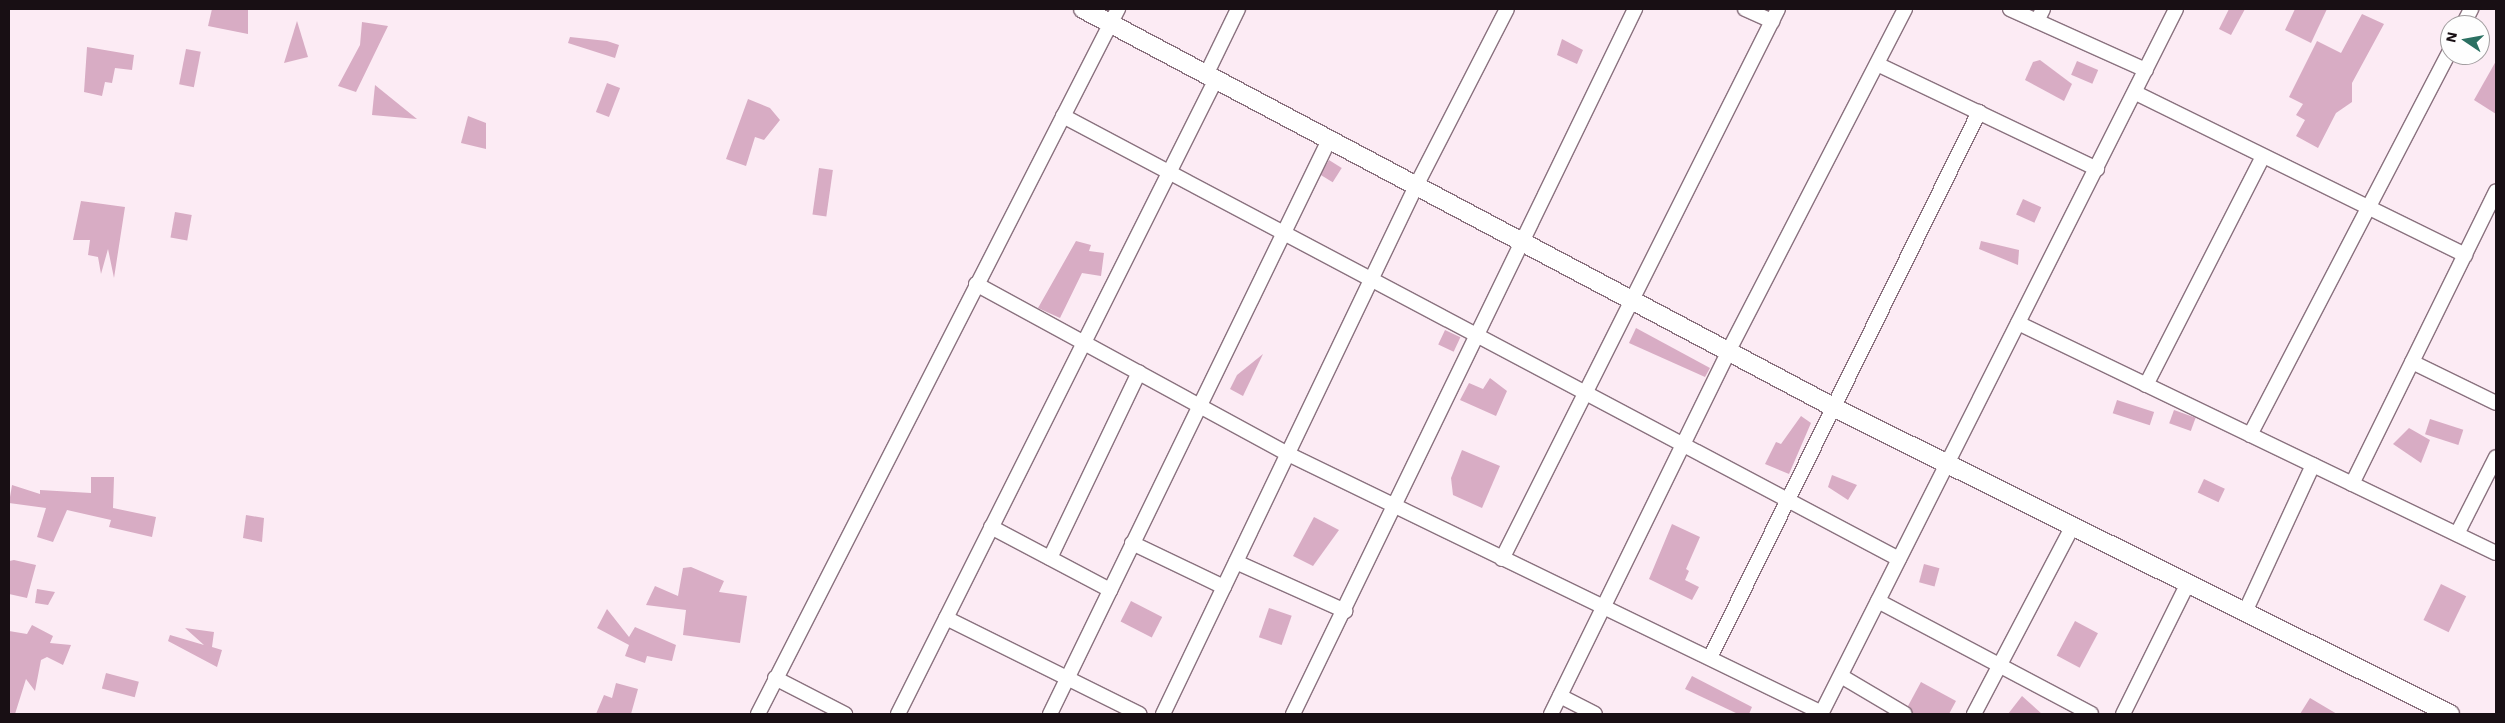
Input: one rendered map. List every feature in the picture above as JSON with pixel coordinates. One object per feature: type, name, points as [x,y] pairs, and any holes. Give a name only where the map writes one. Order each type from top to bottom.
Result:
[{"type":"street","points":[[1083,9],[1114,16],[1211,77],[1728,352],[1947,466],[2450,714]]},
{"type":"street","points":[[898,714],[1169,172],[1211,77],[1238,9]]},
{"type":"street","points":[[1164,714],[1416,186],[1507,9]]},
{"type":"street","points":[[1293,714],[1396,507],[1476,338],[1519,241],[1635,9]]},
{"type":"street","points":[[1502,559],[1630,300],[1775,15],[1745,9]]},
{"type":"street","points":[[1550,714],[1728,352],[1905,9]]},
{"type":"street","points":[[2010,9],[2040,15],[2146,70]]},
{"type":"street","points":[[976,284],[1084,340],[1200,407],[1288,454],[1602,609],[1710,658],[1821,714],[2136,94],[2176,9]]},
{"type":"street","points":[[758,714],[774,678],[1114,16]]},
{"type":"street","points":[[1877,64],[2098,169]]},
{"type":"street","points":[[2250,435],[2442,65]]},
{"type":"street","points":[[2136,94],[2465,255]]},
{"type":"street","points":[[1710,658],[1835,408],[1979,112]]},
{"type":"street","points":[[1063,116],[1370,282],[1899,559]]},
{"type":"street","points":[[1050,714],[1328,140]]},
{"type":"street","points":[[2146,385],[2262,156]]},
{"type":"street","points":[[2352,484],[2496,191]]},
{"type":"street","points":[[2018,323],[2496,553]]},
{"type":"street","points":[[2412,362],[2496,403]]},
{"type":"street","points":[[1050,558],[1139,372]]},
{"type":"street","points":[[2457,534],[2496,457]]},
{"type":"street","points":[[2245,612],[2313,465]]},
{"type":"street","points":[[1974,714],[2072,526]]},
{"type":"street","points":[[991,527],[1110,590]]},
{"type":"street","points":[[1132,543],[1224,587]]},
{"type":"street","points":[[1236,562],[1345,611]]},
{"type":"street","points":[[2123,714],[2188,584]]},
{"type":"street","points":[[1878,601],[2092,714]]},
{"type":"street","points":[[946,618],[1067,680],[1139,714]]},
{"type":"street","points":[[1840,676],[1904,714]]},
{"type":"street","points":[[774,678],[845,714]]},
{"type":"street","points":[[1560,696],[1595,714]]},
{"type":"building","points":[[212,9],[248,9],[248,34],[208,26]]},
{"type":"building","points":[[2229,9],[2245,9],[2231,35],[2219,29]]},
{"type":"building","points":[[2295,9],[2327,9],[2311,43],[2285,30]]},
{"type":"building","points":[[2362,14],[2384,24],[2352,83],[2352,102],[2336,113],[2318,148],[2296,136],[2305,120],[2296,115],[2303,104],[2289,97],[2317,41],[2341,53]]},
{"type":"building","points":[[297,21],[308,57],[284,63]]},
{"type":"building","points":[[362,22],[388,26],[356,92],[338,86],[360,45]]},
{"type":"building","points":[[570,37],[607,41],[619,45],[615,58],[568,43]]},
{"type":"building","points":[[1562,39],[1583,50],[1577,64],[1557,55]]},
{"type":"building","points":[[87,47],[134,55],[132,70],[115,68],[112,83],[105,82],[102,96],[84,92]]},
{"type":"building","points":[[186,49],[201,52],[194,87],[179,84]]},
{"type":"building","points":[[2040,60],[2072,84],[2064,101],[2025,80],[2033,62]]},
{"type":"building","points":[[2077,61],[2098,70],[2092,84],[2071,75]]},
{"type":"building","points":[[2496,61],[2496,114],[2474,100]]},
{"type":"building","points":[[607,83],[620,88],[609,117],[596,112]]},
{"type":"building","points":[[375,85],[417,119],[372,115]]},
{"type":"building","points":[[748,99],[770,108],[780,120],[764,140],[755,137],[746,166],[726,159]]},
{"type":"building","points":[[468,116],[486,123],[486,149],[461,143]]},
{"type":"building","points":[[1329,160],[1342,168],[1333,182],[1320,174]]},
{"type":"building","points":[[819,168],[833,170],[826,216],[812,215]]},
{"type":"building","points":[[2023,199],[2041,207],[2034,223],[2016,215]]},
{"type":"building","points":[[81,201],[125,207],[114,278],[108,249],[101,274],[98,257],[88,255],[90,240],[73,240]]},
{"type":"building","points":[[175,212],[192,215],[187,241],[170,238]]},
{"type":"building","points":[[1076,241],[1091,245],[1089,251],[1104,253],[1101,276],[1082,273],[1060,318],[1038,308]]},
{"type":"building","points":[[1981,241],[2019,250],[2018,265],[1979,249]]},
{"type":"building","points":[[1636,328],[1710,368],[1705,377],[1629,343]]},
{"type":"building","points":[[1445,330],[1460,337],[1454,352],[1438,345]]},
{"type":"building","points":[[1263,354],[1243,396],[1230,389],[1237,375]]},
{"type":"building","points":[[1490,378],[1507,391],[1496,416],[1460,400],[1469,383],[1483,389]]},
{"type":"building","points":[[2117,400],[2154,412],[2150,425],[2113,413]]},
{"type":"building","points":[[2174,410],[2196,418],[2191,431],[2169,423]]},
{"type":"building","points":[[1801,416],[1811,423],[1789,474],[1765,464],[1776,442],[1781,444]]},
{"type":"building","points":[[2430,419],[2463,430],[2458,445],[2425,434]]},
{"type":"building","points":[[2409,428],[2430,440],[2421,463],[2393,444]]},
{"type":"building","points":[[1462,450],[1500,466],[1482,508],[1453,495],[1451,478]]},
{"type":"building","points":[[1832,475],[1857,485],[1848,500],[1828,487]]},
{"type":"building","points":[[91,477],[114,477],[113,508],[156,517],[152,537],[109,527],[111,520],[67,510],[53,542],[37,537],[46,508],[9,503],[12,485],[40,494],[40,490],[91,493]]},
{"type":"building","points":[[2204,479],[2225,489],[2219,502],[2198,493]]},
{"type":"building","points":[[246,515],[264,518],[262,542],[243,538]]},
{"type":"building","points":[[1314,517],[1339,530],[1313,566],[1293,556]]},
{"type":"building","points":[[1672,524],[1700,537],[1686,569],[1689,571],[1685,580],[1699,587],[1692,600],[1649,579]]},
{"type":"building","points":[[14,560],[36,565],[27,598],[9,594],[9,561]]},
{"type":"building","points":[[1924,564],[1939,568],[1935,586],[1919,582]]},
{"type":"building","points":[[691,567],[724,581],[719,592],[747,596],[740,643],[683,635],[686,610],[646,605],[655,586],[678,596],[683,568]]},
{"type":"building","points":[[2441,584],[2466,596],[2449,632],[2423,620]]},
{"type":"building","points":[[37,589],[55,592],[48,605],[35,603]]},
{"type":"building","points":[[1131,601],[1162,617],[1152,637],[1121,621]]},
{"type":"building","points":[[1269,608],[1292,616],[1282,645],[1259,637]]},
{"type":"building","points":[[607,609],[629,637],[635,627],[676,645],[672,661],[647,656],[645,663],[625,656],[629,645],[597,628]]},
{"type":"building","points":[[2075,621],[2098,633],[2080,668],[2057,655]]},
{"type":"building","points":[[32,625],[53,636],[50,643],[71,645],[63,665],[47,657],[41,660],[35,691],[26,679],[15,714],[9,714],[9,631],[27,634]]},
{"type":"building","points":[[185,628],[214,632],[212,647],[222,650],[217,667],[168,641],[170,635],[204,645]]},
{"type":"building","points":[[106,673],[139,682],[135,697],[102,688]]},
{"type":"building","points":[[1692,676],[1752,707],[1749,714],[1738,714],[1685,689]]},
{"type":"building","points":[[1921,682],[1956,701],[1949,714],[1914,714],[1908,706]]},
{"type":"building","points":[[616,683],[638,689],[631,714],[596,714],[604,695],[612,698]]},
{"type":"building","points":[[2022,696],[2042,714],[2008,714]]},
{"type":"building","points":[[2310,698],[2337,714],[2300,714]]}]
